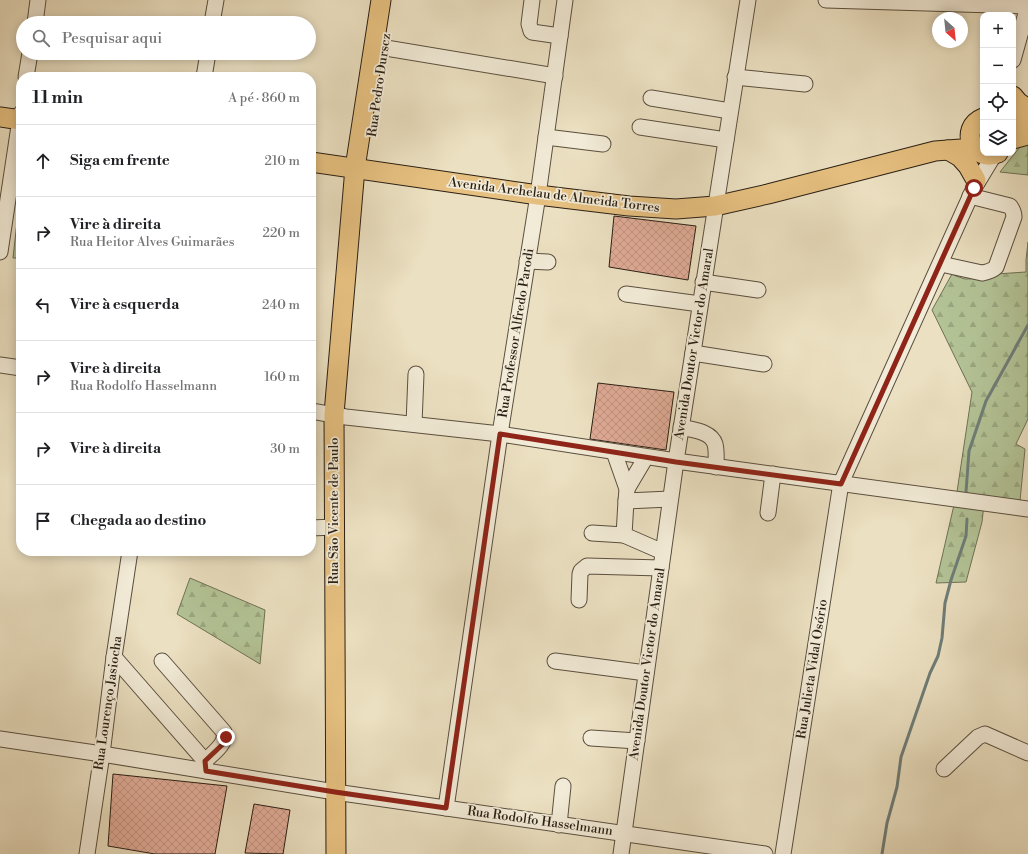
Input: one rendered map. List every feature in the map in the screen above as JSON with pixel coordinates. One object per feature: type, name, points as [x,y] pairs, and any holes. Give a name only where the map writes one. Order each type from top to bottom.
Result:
[{"type":"main road","name":"Rua Pedro Durscz","points":[[361,169],[379,47],[381,0]]},
{"type":"main road","name":"Rua Pedro Durscz","points":[[379,47],[392,0]]},
{"type":"main road","points":[[1016,100],[1028,109]]},
{"type":"main road","points":[[0,117],[16,118]]},
{"type":"main road","points":[[1016,121],[1028,119]]},
{"type":"main road","name":"Avenida Archelau de Almeida Torres","points":[[942,151],[977,123]]},
{"type":"main road","points":[[977,123],[970,135],[971,142],[980,148]]},
{"type":"main road","points":[[1016,138],[1028,135]]},
{"type":"main road","name":"Avenida Archelau de Almeida Torres","points":[[316,163],[538,195],[637,206],[676,208],[715,206],[942,151],[980,153]]},
{"type":"main road","points":[[942,151],[960,157],[968,166],[973,188]]},
{"type":"main road","name":"Rua São Vicente de Paulo","points":[[349,854],[342,792],[334,527],[340,415],[361,169]]},
{"type":"main road","name":"Rua São Vicente de Paulo","points":[[336,854],[342,792],[340,415]]},
{"type":"street","points":[[35,16],[38,0]]},
{"type":"street","points":[[213,16],[216,0]]},
{"type":"street","points":[[532,0],[529,24],[531,31],[560,36]]},
{"type":"street","name":"Rua Professor Alfredo Parodi","points":[[446,808],[500,434],[538,195],[565,0]]},
{"type":"street","name":"Avenida Doutor Victor do Amaral","points":[[620,854],[670,499],[748,0]]},
{"type":"street","points":[[826,0],[1028,6],[1024,33],[1016,53]]},
{"type":"street","points":[[379,47],[555,76]]},
{"type":"street","points":[[27,72],[29,60]]},
{"type":"street","points":[[205,72],[207,60]]},
{"type":"street","points":[[735,77],[804,84]]},
{"type":"street","points":[[651,98],[730,111]]},
{"type":"street","points":[[640,127],[726,140]]},
{"type":"street","points":[[546,137],[603,144]]},
{"type":"street","points":[[0,252],[16,150]]},
{"type":"street","name":"Rua Julieta Vidal Osório","points":[[783,854],[841,484],[941,264],[987,156]]},
{"type":"street","points":[[941,264],[982,273],[993,270],[996,267],[1014,217],[1013,209],[1010,206],[973,188]]},
{"type":"street","points":[[527,261],[548,262]]},
{"type":"street","points":[[703,282],[758,290]]},
{"type":"street","points":[[626,294],[700,304]]},
{"type":"street","points":[[693,352],[764,364]]},
{"type":"street","points":[[0,364],[16,367]]},
{"type":"street","points":[[414,424],[416,374]]},
{"type":"street","points":[[316,412],[500,434],[676,462],[1028,509]]},
{"type":"street","points":[[681,428],[707,434],[711,437],[715,445],[716,467]]},
{"type":"street","points":[[614,452],[626,495],[624,534]]},
{"type":"street","points":[[626,495],[646,457]]},
{"type":"street","points":[[768,513],[773,474]]},
{"type":"street","points":[[626,495],[670,499]]},
{"type":"street","points":[[316,528],[334,527]]},
{"type":"street","points":[[592,533],[624,534],[663,552]]},
{"type":"street","name":"Rua Lourenço Jasiocha","points":[[86,854],[102,754],[114,657],[129,556]]},
{"type":"street","points":[[579,600],[580,574],[581,571],[587,566],[661,568]]},
{"type":"street","points":[[114,657],[205,766],[223,744],[226,737],[224,732],[162,661]]},
{"type":"street","points":[[555,661],[646,673]]},
{"type":"street","points":[[944,769],[978,737],[985,734],[1028,753]]},
{"type":"street","points":[[591,738],[636,741]]},
{"type":"street","name":"Rua Rodolfo Hasselmann","points":[[0,739],[102,754],[205,766],[342,792],[765,854]]},
{"type":"street","points":[[559,825],[563,786]]},
{"type":"green space","points":[[1028,142],[1028,175],[1000,172],[1013,156],[1016,156],[1016,152],[1023,143]]},
{"type":"green space","points":[[16,231],[16,258],[13,258]]},
{"type":"green space","points":[[1028,242],[1028,419],[1016,444],[1025,449],[1020,501],[985,496],[982,522],[966,582],[936,583],[957,492],[972,392],[932,310],[952,274],[965,279],[987,278],[996,274],[1026,272]]},
{"type":"green space","points":[[190,578],[265,610],[260,664],[177,614]]},
{"type":"building","points":[[614,216],[696,226],[688,280],[609,267]]},
{"type":"building","points":[[598,383],[674,392],[666,450],[590,439]]},
{"type":"building","points":[[113,774],[227,786],[215,854],[155,854],[108,846]]},
{"type":"building","points":[[254,804],[290,810],[283,854],[245,853]]},
{"type":"waterway","points":[[966,492],[969,451],[986,401],[1028,325]]},
{"type":"waterway","points":[[882,854],[887,823],[897,787],[901,757],[930,673],[938,656],[942,638],[945,603],[966,536],[967,519]]},
{"type":"route","points":[[226,737],[223,744],[205,761],[206,771],[446,808],[500,434],[676,462],[841,484],[974,188]]}]
